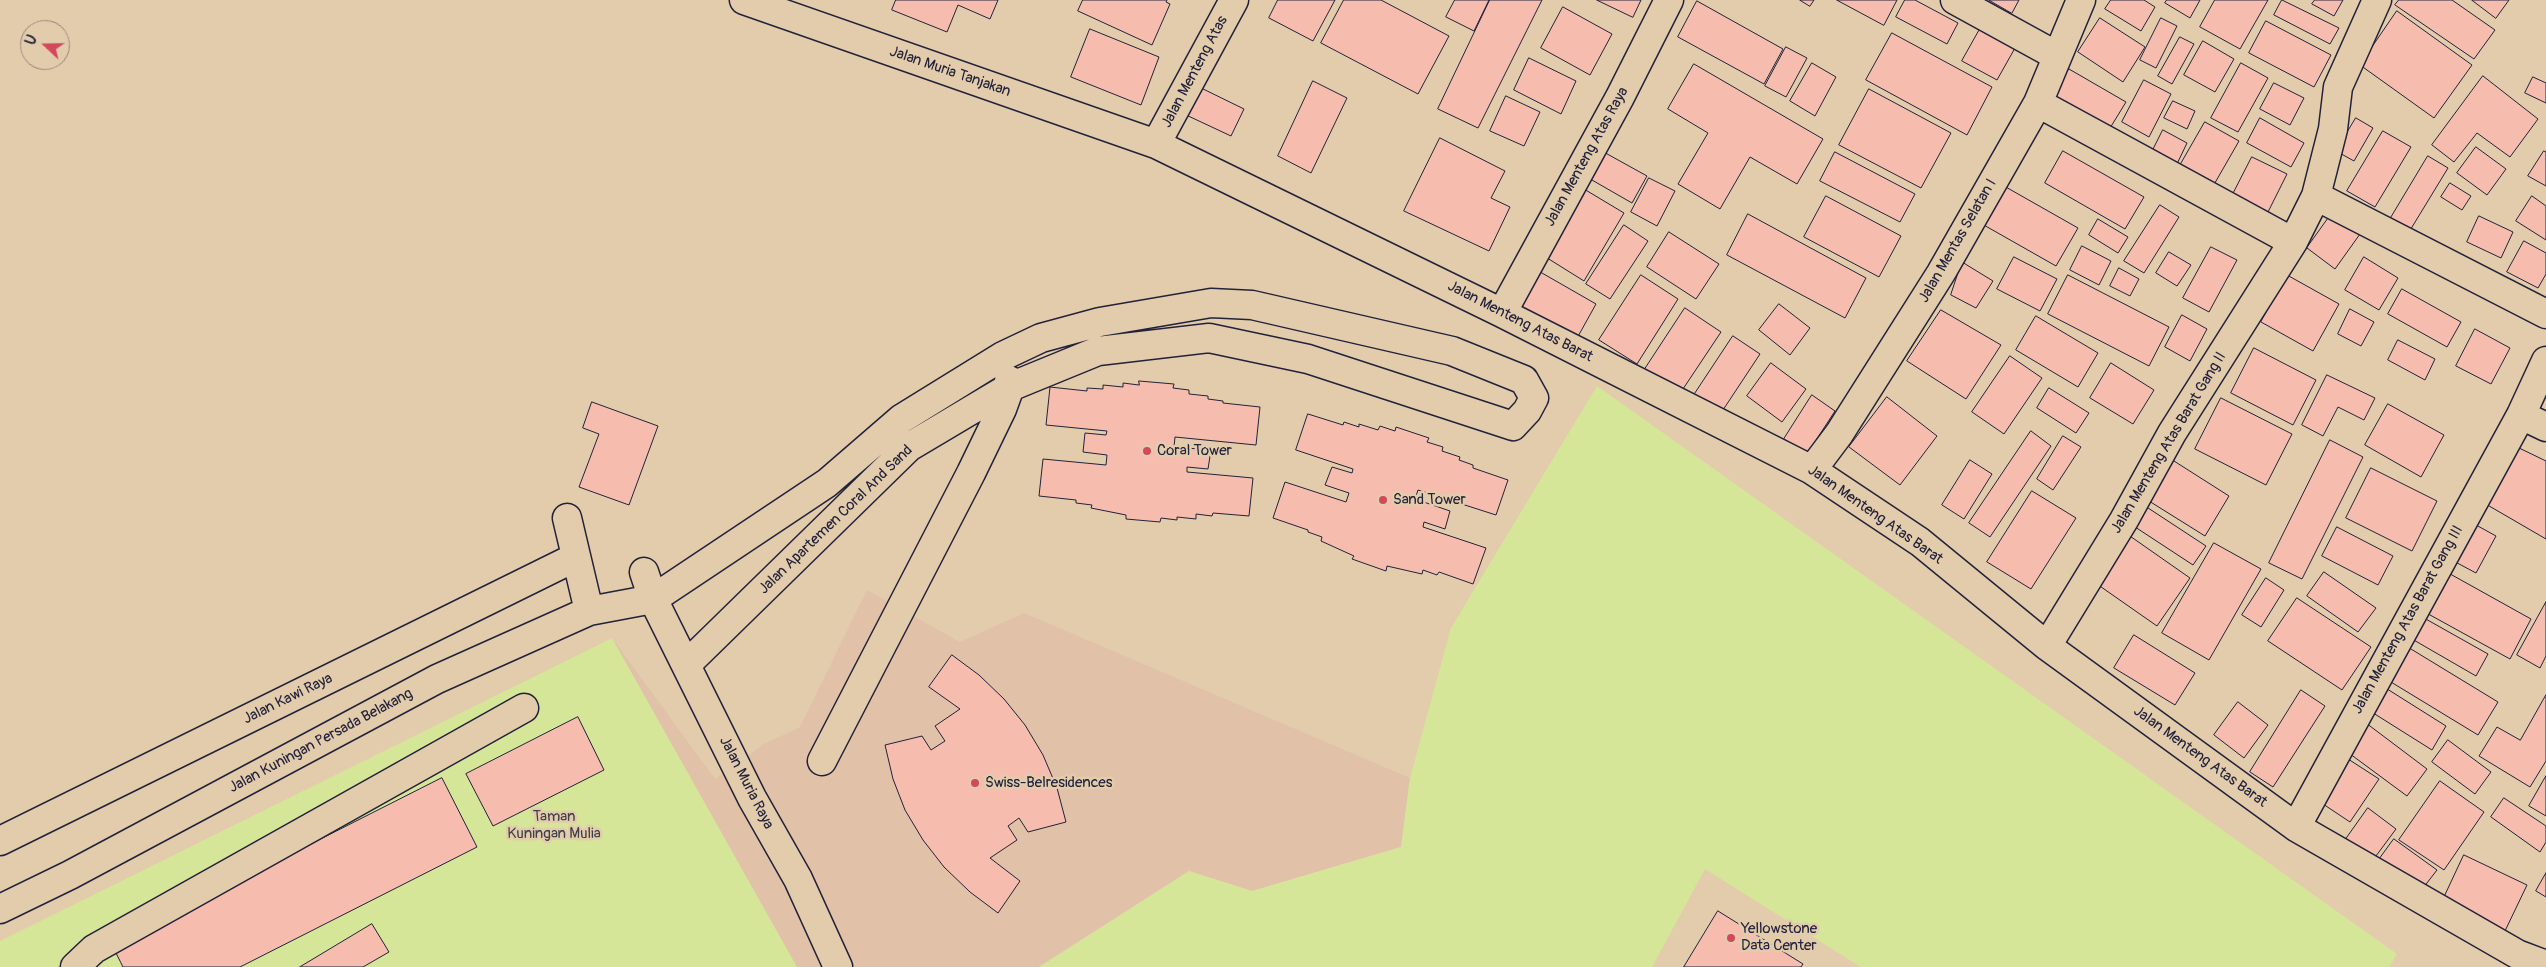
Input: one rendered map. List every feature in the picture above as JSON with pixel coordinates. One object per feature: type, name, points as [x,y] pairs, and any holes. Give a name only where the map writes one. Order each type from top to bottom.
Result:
[{"type":"street","name":"Jalan Muria Tanjakan","points":[[744,0],[772,5],[1156,144]]},
{"type":"street","name":"Jalan Menteng Atas","points":[[1156,144],[1234,0]]},
{"type":"street","name":"Jalan Menteng Atas Raya","points":[[1502,313],[1620,97],[1670,0]]},
{"type":"street","points":[[1955,0],[2057,56]]},
{"type":"street","name":"Jalan Mentas Selatan I","points":[[1812,470],[1839,434],[1941,273],[2038,103],[2081,0]]},
{"type":"street","name":"Jalan Menteng Atas Barat Gang II","points":[[2047,646],[2124,520],[2172,433],[2293,242],[2316,196],[2333,129],[2338,87],[2376,0]]},
{"type":"street","points":[[2038,103],[2293,242]]},
{"type":"street","name":"Jalan Menteng Atas Barat","points":[[1156,144],[1502,313],[1812,470],[1920,542],[2047,646],[2296,826],[2517,954],[2546,965]]},
{"type":"street","points":[[2316,196],[2546,314]]},
{"type":"street","points":[[1209,338],[1211,303]]},
{"type":"street","name":"Jalan Apartemen Coral And Sand","points":[[652,599],[827,483],[900,419],[1003,356],[1041,338],[1100,322],[1211,303],[1252,305],[1452,351],[1524,380],[1534,398],[1527,411],[1513,426],[1308,359],[1209,338],[1098,351],[1010,386],[909,447],[686,665]]},
{"type":"street","points":[[822,761],[971,473],[1010,386],[1003,356]]},
{"type":"street","name":"Jalan Menteng Atas Barat Gang III","points":[[2296,826],[2521,415],[2546,361]]},
{"type":"street","points":[[2521,415],[2546,427]]},
{"type":"street","points":[[567,518],[589,611]]},
{"type":"street","name":"Jalan Kawi Raya","points":[[0,841],[576,557]]},
{"type":"street","name":"Jalan Muria Raya","points":[[644,572],[652,599],[752,798],[798,879],[838,967]]},
{"type":"street","name":"Jalan Kuningan Persada Belakang","points":[[0,909],[70,875],[437,679],[589,611],[652,599]]},
{"type":"street","points":[[75,967],[99,958],[524,708]]},
{"type":"shaded area","points":[[867,590],[960,642],[1024,613],[1410,778],[1401,847],[1252,891],[1189,871],[1039,967],[0,967],[0,941],[612,638],[715,779],[764,744],[800,727]]},
{"type":"green space","points":[[1597,386],[2397,954],[2389,967],[1861,967],[1705,869],[1652,967],[1039,967],[1189,871],[1252,891],[1401,847],[1410,778],[1451,628]]},
{"type":"green space","name":"Taman Kuningan Mulia","points":[[612,638],[797,967],[0,967],[0,941]]},
{"type":"building","points":[[896,0],[998,0],[990,19],[958,5],[947,32],[892,10]]},
{"type":"building","points":[[1083,0],[1167,0],[1166,2],[1170,4],[1152,45],[1078,11]]},
{"type":"building","points":[[1278,0],[1335,0],[1313,41],[1269,18]]},
{"type":"building","points":[[1344,0],[1381,0],[1449,36],[1418,94],[1321,43]]},
{"type":"building","points":[[1455,0],[1489,0],[1474,31],[1446,17]]},
{"type":"building","points":[[1490,0],[1542,0],[1478,128],[1438,109]]},
{"type":"building","points":[[1597,0],[1641,0],[1633,17]]},
{"type":"building","points":[[1800,0],[1814,0],[1810,6]]},
{"type":"building","points":[[1837,0],[1897,0],[1884,25]]},
{"type":"building","points":[[1905,0],[1915,0],[1958,23],[1947,44],[1896,17]]},
{"type":"building","points":[[1989,0],[2019,0],[2012,13]]},
{"type":"building","points":[[2111,0],[2144,0],[2155,7],[2141,31],[2105,9]]},
{"type":"building","points":[[2167,0],[2200,0],[2190,18],[2165,3]]},
{"type":"building","points":[[2215,0],[2268,0],[2240,49],[2200,27]]},
{"type":"building","points":[[2282,0],[2339,28],[2330,44],[2274,15]]},
{"type":"building","points":[[2315,0],[2343,0],[2334,16],[2312,4]]},
{"type":"building","points":[[2399,0],[2452,0],[2495,30],[2474,59],[2395,5]]},
{"type":"building","points":[[2472,0],[2509,0],[2496,18]]},
{"type":"building","points":[[1697,1],[1783,49],[1764,84],[1678,37]]},
{"type":"building","points":[[1563,7],[1612,34],[1590,75],[1541,48]]},
{"type":"building","points":[[2397,11],[2472,65],[2434,118],[2360,65]]},
{"type":"building","points":[[2100,18],[2145,47],[2123,82],[2078,52]]},
{"type":"building","points":[[2161,18],[2177,26],[2156,68],[2140,60]]},
{"type":"building","points":[[2266,21],[2331,55],[2314,87],[2249,53]]},
{"type":"building","points":[[1090,29],[1159,57],[1141,105],[1071,77]]},
{"type":"building","points":[[1980,29],[2015,48],[1997,80],[1962,61]]},
{"type":"building","points":[[1892,33],[1992,87],[1967,135],[1866,80]]},
{"type":"building","points":[[2180,37],[2194,44],[2172,84],[2158,76]]},
{"type":"building","points":[[2203,41],[2234,59],[2215,92],[2184,75]]},
{"type":"building","points":[[1786,47],[1807,58],[1786,97],[1765,86]]},
{"type":"building","points":[[1529,58],[1576,81],[1561,114],[1514,90]]},
{"type":"building","points":[[1812,63],[1836,77],[1815,116],[1790,101]]},
{"type":"building","points":[[2241,63],[2268,78],[2238,132],[2211,118]]},
{"type":"building","points":[[1694,64],[1823,139],[1797,184],[1750,157],[1720,209],[1678,184],[1708,133],[1668,109]]},
{"type":"building","points":[[2069,69],[2126,102],[2107,133],[2050,100]]},
{"type":"building","points":[[2483,76],[2538,119],[2510,157],[2477,133],[2454,162],[2432,145]]},
{"type":"building","points":[[2533,77],[2546,83],[2546,103],[2525,93]]},
{"type":"building","points":[[2144,80],[2171,94],[2149,137],[2122,122]]},
{"type":"building","points":[[1313,81],[1347,98],[1311,173],[1278,156]]},
{"type":"building","points":[[2274,83],[2304,98],[2290,125],[2260,109]]},
{"type":"building","points":[[1197,86],[1244,109],[1231,136],[1184,114]]},
{"type":"building","points":[[1869,89],[1951,133],[1921,188],[1839,145]]},
{"type":"building","points":[[1506,96],[1540,112],[1524,146],[1490,131]]},
{"type":"building","points":[[2173,101],[2195,111],[2187,129],[2164,118]]},
{"type":"building","points":[[2260,118],[2304,143],[2291,167],[2247,143]]},
{"type":"building","points":[[2356,118],[2373,128],[2354,161],[2336,151]]},
{"type":"building","points":[[2205,122],[2239,141],[2212,188],[2178,169]]},
{"type":"building","points":[[2163,130],[2187,143],[2176,166],[2151,154]]},
{"type":"building","points":[[2383,131],[2411,147],[2375,207],[2347,191]]},
{"type":"building","points":[[1440,138],[1505,171],[1491,198],[1510,207],[1489,251],[1404,211]]},
{"type":"building","points":[[2476,147],[2506,169],[2487,195],[2457,173]]},
{"type":"building","points":[[1600,150],[1647,176],[1632,203],[1585,176]]},
{"type":"building","points":[[2063,151],[2144,197],[2125,229],[2045,183]]},
{"type":"building","points":[[2544,151],[2546,152],[2546,186],[2528,176]]},
{"type":"building","points":[[1835,152],[1915,194],[1900,222],[1820,181]]},
{"type":"building","points":[[2428,156],[2448,168],[2409,232],[2389,221]]},
{"type":"building","points":[[2252,157],[2287,174],[2265,218],[2230,200]]},
{"type":"building","points":[[1649,178],[1675,191],[1657,226],[1631,212]]},
{"type":"building","points":[[2450,183],[2471,196],[2462,210],[2441,197]]},
{"type":"building","points":[[2004,186],[2078,228],[2056,266],[1982,224]]},
{"type":"building","points":[[1584,189],[1624,213],[1584,281],[1544,256]]},
{"type":"building","points":[[1826,196],[1901,236],[1879,277],[1804,237]]},
{"type":"building","points":[[2532,196],[2546,206],[2546,240],[2516,221]]},
{"type":"building","points":[[2160,205],[2179,217],[2144,273],[2124,261]]},
{"type":"building","points":[[2332,213],[2360,234],[2335,269],[2307,248]]},
{"type":"building","points":[[1748,214],[1866,278],[1845,318],[1727,255]]},
{"type":"building","points":[[2479,216],[2513,232],[2501,258],[2467,242]]},
{"type":"building","points":[[2098,219],[2128,237],[2118,253],[2089,235]]},
{"type":"building","points":[[1624,225],[1648,241],[1610,299],[1586,284]]},
{"type":"building","points":[[1669,232],[1719,264],[1696,299],[1647,267]]},
{"type":"building","points":[[2524,241],[2546,253],[2546,274],[2538,288],[2507,272]]},
{"type":"building","points":[[2082,246],[2111,261],[2099,285],[2070,270]]},
{"type":"building","points":[[2211,247],[2237,260],[2209,312],[2183,298]]},
{"type":"building","points":[[2169,252],[2191,265],[2177,286],[2156,273]]},
{"type":"building","points":[[2014,257],[2057,279],[2040,311],[1997,289]]},
{"type":"building","points":[[2364,257],[2398,278],[2379,310],[2345,290]]},
{"type":"building","points":[[1962,262],[1993,281],[1976,308],[1951,295]]},
{"type":"building","points":[[2119,268],[2139,279],[2130,296],[2110,286]]},
{"type":"building","points":[[1535,269],[1596,304],[1576,340],[1514,305]]},
{"type":"building","points":[[1641,275],[1678,299],[1637,364],[1599,340]]},
{"type":"building","points":[[2068,275],[2169,327],[2149,366],[2048,314]]},
{"type":"building","points":[[2287,275],[2339,304],[2313,351],[2261,322]]},
{"type":"building","points":[[2402,289],[2461,322],[2447,347],[2388,314]]},
{"type":"building","points":[[1779,304],[1810,328],[1790,355],[1759,330]]},
{"type":"building","points":[[1685,308],[1721,332],[1681,392],[1645,369]]},
{"type":"building","points":[[2350,309],[2374,322],[2361,346],[2338,334]]},
{"type":"building","points":[[1941,310],[2001,345],[1966,399],[1907,361]]},
{"type":"building","points":[[2182,315],[2207,329],[2190,361],[2165,347]]},
{"type":"building","points":[[2036,316],[2098,353],[2078,387],[2016,350]]},
{"type":"building","points":[[2475,329],[2510,348],[2491,384],[2456,366]]},
{"type":"building","points":[[1733,336],[1760,354],[1721,413],[1694,395]]},
{"type":"building","points":[[2398,340],[2435,359],[2425,380],[2388,360]]},
{"type":"building","points":[[2254,348],[2316,380],[2293,425],[2231,393]]},
{"type":"building","points":[[2010,356],[2042,378],[2004,434],[1972,412]]},
{"type":"building","points":[[1771,363],[1806,389],[1782,422],[1747,396]]},
{"type":"building","points":[[2111,363],[2154,390],[2133,424],[2090,398]]},
{"type":"building","points":[[2327,375],[2375,398],[2364,420],[2338,407],[2323,436],[2302,425]]},
{"type":"building","name":"Coral Tower","points":[[1139,381],[1174,384],[1173,388],[1189,390],[1189,394],[1208,396],[1208,399],[1223,401],[1223,403],[1260,407],[1256,445],[1175,437],[1174,447],[1211,450],[1208,469],[1187,467],[1187,472],[1253,478],[1249,516],[1213,513],[1212,516],[1196,514],[1196,519],[1177,517],[1177,520],[1161,518],[1160,522],[1126,519],[1126,515],[1091,508],[1092,505],[1076,503],[1076,500],[1039,496],[1043,459],[1106,465],[1107,455],[1083,452],[1085,433],[1106,435],[1107,431],[1046,425],[1050,387],[1087,391],[1087,388],[1103,389],[1103,385],[1123,387],[1123,383],[1139,385]]},
{"type":"building","points":[[2049,388],[2089,413],[2076,433],[2037,408]]},
{"type":"building","points":[[1812,395],[1835,411],[1807,454],[1784,439]]},
{"type":"building","points":[[1887,397],[1937,436],[1900,485],[1849,447]]},
{"type":"building","points":[[2221,398],[2292,434],[2266,485],[2195,449]]},
{"type":"building","points":[[592,402],[658,426],[629,505],[579,487],[599,434],[583,428]]},
{"type":"building","points":[[2388,404],[2444,435],[2421,477],[2365,445]]},
{"type":"building","name":"Sand Tower","points":[[1308,414],[1343,425],[1344,422],[1359,427],[1359,424],[1378,430],[1380,426],[1395,431],[1396,427],[1429,438],[1427,442],[1443,447],[1442,451],[1460,457],[1459,460],[1473,465],[1473,468],[1508,480],[1496,515],[1418,490],[1415,499],[1450,511],[1445,529],[1424,522],[1423,527],[1486,548],[1473,584],[1439,572],[1437,575],[1423,570],[1422,574],[1387,566],[1386,571],[1352,559],[1354,556],[1321,541],[1322,537],[1308,532],[1308,530],[1273,518],[1285,482],[1346,502],[1349,493],[1325,485],[1332,467],[1352,473],[1353,469],[1296,450]]},
{"type":"building","points":[[2031,431],[2051,446],[1990,537],[1969,523]]},
{"type":"building","points":[[2063,436],[2081,447],[2053,490],[2037,479]]},
{"type":"building","points":[[2330,440],[2363,457],[2302,579],[2269,563]]},
{"type":"building","points":[[2517,447],[2546,461],[2546,539],[2484,503]]},
{"type":"building","points":[[1970,460],[1992,474],[1964,519],[1942,505]]},
{"type":"building","points":[[2174,461],[2229,496],[2205,536],[2149,501]]},
{"type":"building","points":[[2371,468],[2437,501],[2412,551],[2346,518]]},
{"type":"building","points":[[2032,491],[2076,518],[2031,589],[1987,562]]},
{"type":"building","points":[[2142,504],[2206,546],[2193,565],[2129,523]]},
{"type":"building","points":[[2467,520],[2496,536],[2476,573],[2446,557]]},
{"type":"building","points":[[2337,527],[2393,556],[2378,585],[2322,556]]},
{"type":"building","points":[[2127,534],[2190,578],[2157,626],[2094,582]]},
{"type":"building","points":[[2214,543],[2261,569],[2209,660],[2162,633]]},
{"type":"building","points":[[2443,570],[2531,619],[2510,659],[2421,610]]},
{"type":"building","points":[[2324,572],[2376,608],[2358,632],[2307,596]]},
{"type":"building","points":[[2266,578],[2284,590],[2261,627],[2242,615]]},
{"type":"building","points":[[2297,598],[2371,647],[2342,690],[2268,641]]},
{"type":"building","points":[[2546,602],[2546,656],[2540,668],[2517,655]]},
{"type":"building","points":[[2424,618],[2488,654],[2476,676],[2412,639]]},
{"type":"building","points":[[2134,635],[2195,673],[2175,705],[2114,668]]},
{"type":"building","points":[[2406,646],[2498,702],[2478,735],[2386,679]]},
{"type":"building","name":"Swiss-Belresidences","points":[[952,655],[979,675],[1004,699],[1025,725],[1043,755],[1057,788],[1066,822],[1028,832],[1019,818],[1008,826],[1017,840],[990,858],[1020,881],[998,913],[970,892],[944,867],[923,840],[905,810],[893,779],[885,745],[922,736],[931,750],[945,741],[935,726],[960,709],[929,687]]},
{"type":"building","points":[[2384,687],[2446,726],[2432,750],[2370,711]]},
{"type":"building","points":[[2301,690],[2325,706],[2273,787],[2250,772]]},
{"type":"building","points":[[2546,695],[2546,761],[2530,787],[2479,756],[2497,727],[2520,740]]},
{"type":"building","points":[[2238,702],[2268,725],[2244,758],[2214,735]]},
{"type":"building","points":[[578,717],[604,770],[493,826],[466,774]]},
{"type":"building","points":[[2362,720],[2427,769],[2407,796],[2342,748]]},
{"type":"building","points":[[2448,740],[2491,772],[2475,794],[2432,762]]},
{"type":"building","points":[[2345,757],[2379,779],[2350,822],[2317,800]]},
{"type":"building","points":[[2546,776],[2546,816],[2529,806]]},
{"type":"building","points":[[442,778],[477,847],[240,967],[123,967],[112,945]]},
{"type":"building","points":[[2440,781],[2484,812],[2444,870],[2399,840]]},
{"type":"building","points":[[2504,798],[2546,826],[2546,842],[2540,852],[2491,817]]},
{"type":"building","points":[[2368,808],[2396,829],[2373,860],[2346,839]]},
{"type":"building","points":[[2394,839],[2437,870],[2420,892],[2378,861]]},
{"type":"building","points":[[2464,855],[2527,885],[2505,931],[2442,902]]},
{"type":"building","points":[[2546,873],[2546,897],[2536,891]]},
{"type":"building","name":"Yellowstone Data Center","points":[[1718,911],[1803,964],[1801,967],[1684,967]]},
{"type":"building","points":[[372,924],[389,952],[363,967],[300,967]]},
{"type":"place","name":"Coral Tower","points":[[1147,451]]},
{"type":"place","name":"Sand Tower","points":[[1383,500]]},
{"type":"place","name":"Swiss-Belresidences","points":[[975,783]]},
{"type":"place","name":"Yellowstone Data Center","points":[[1731,938]]}]
